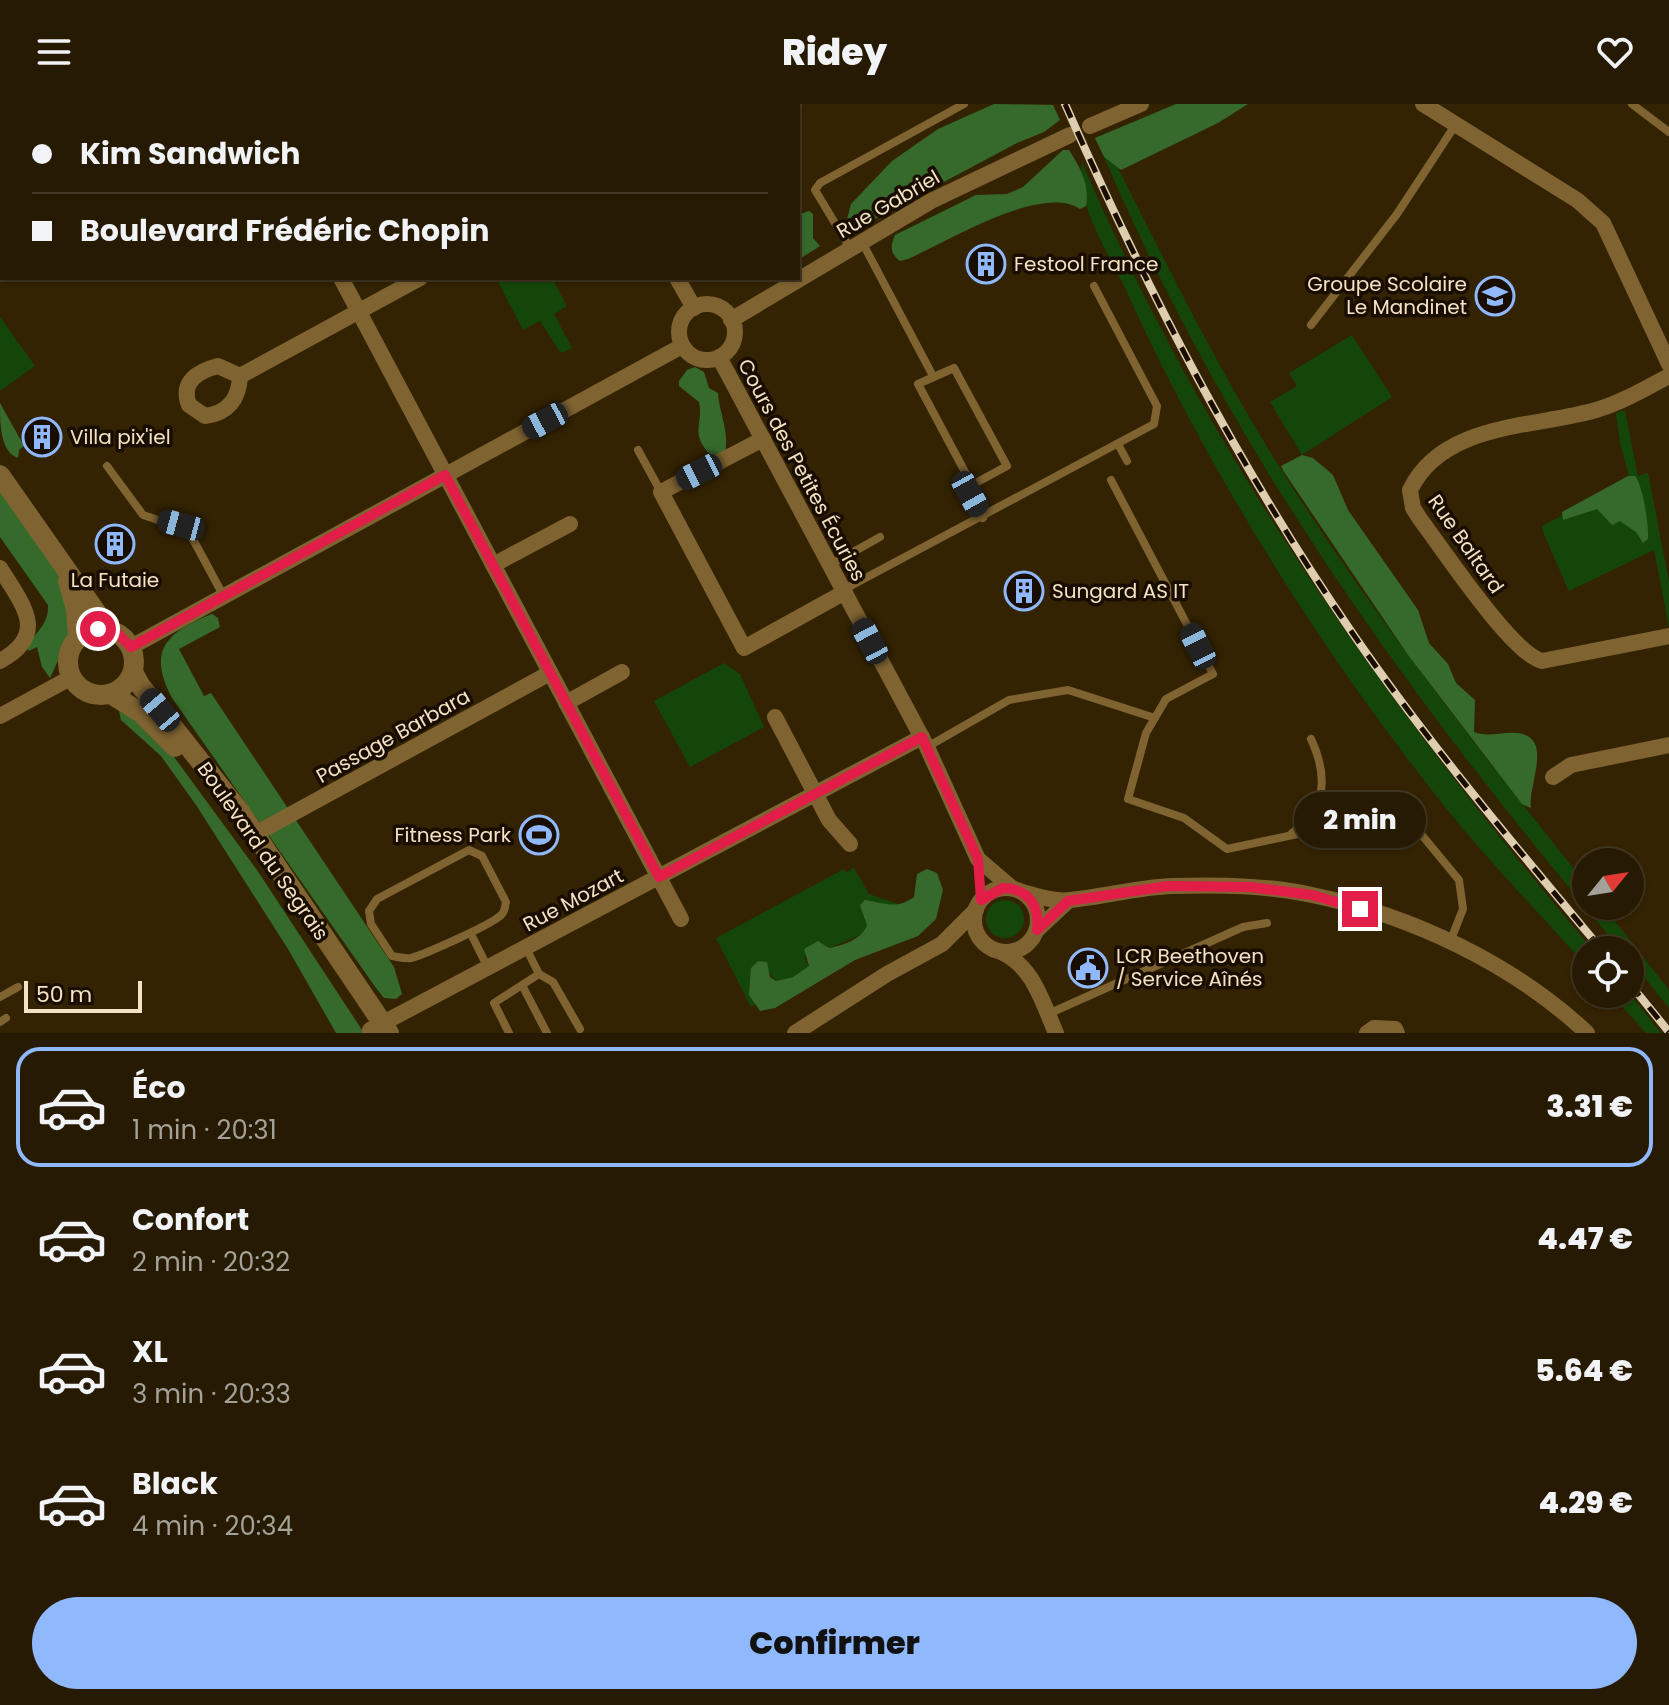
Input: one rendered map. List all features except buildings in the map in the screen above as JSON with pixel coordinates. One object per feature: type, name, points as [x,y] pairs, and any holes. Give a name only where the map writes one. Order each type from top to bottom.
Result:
[{"type":"street","points":[[1090,126],[1141,104]]},
{"type":"street","points":[[1423,104],[1577,200],[1603,223],[1669,364]]},
{"type":"street","name":"Rue Gabriel","points":[[800,279],[977,177],[1070,135]]},
{"type":"street","points":[[342,280],[681,919]]},
{"type":"street","points":[[240,376],[416,280]]},
{"type":"street","points":[[678,280],[694,308]]},
{"type":"street","name":"Rue Gabriel","points":[[731,320],[798,280]]},
{"type":"street","points":[[694,308],[719,308],[731,320],[734,337],[719,357],[694,357],[682,346],[680,324],[694,308]]},
{"type":"street","points":[[131,647],[682,346]]},
{"type":"street","name":"Cours des Petites Écuries","points":[[719,357],[925,742],[978,859],[978,905]]},
{"type":"street","name":"Rue Baltard","points":[[1669,376],[1593,411],[1474,435],[1429,466],[1410,490],[1413,508],[1420,519],[1497,621],[1532,659],[1542,661],[1669,636]]},
{"type":"street","points":[[763,439],[661,492],[744,648],[844,591]]},
{"type":"street","points":[[0,475],[54,552],[108,629],[125,639],[131,647],[133,672],[129,682],[111,694],[84,691],[72,677],[68,656],[78,638],[76,609],[54,552]]},
{"type":"street","points":[[493,565],[570,524]]},
{"type":"street","points":[[0,568],[28,613],[29,629],[15,653],[0,661]]},
{"type":"street","points":[[78,638],[98,629],[108,629]]},
{"type":"street","name":"Boulevard du Segrais","points":[[133,672],[255,834],[379,1030]]},
{"type":"street","points":[[566,703],[622,672]]},
{"type":"street","name":"Passage Barbara","points":[[255,834],[550,673]]},
{"type":"street","points":[[0,716],[72,677]]},
{"type":"street","name":"Boulevard du Segrais","points":[[111,694],[141,713],[170,740],[379,1030]]},
{"type":"street","points":[[775,717],[829,820],[850,844]]},
{"type":"street","name":"Rue Mozart","points":[[379,1030],[488,968],[815,794],[925,742]]},
{"type":"street","points":[[1553,777],[1571,765],[1669,745]]},
{"type":"street","name":"Cours des Petites Écuries","points":[[978,859],[1017,890]]},
{"type":"street","points":[[795,1033],[942,944],[995,890],[1017,890],[1068,901],[1159,887],[1250,887],[1312,895],[1385,915],[1450,942],[1503,972],[1587,1033]]},
{"type":"street","points":[[1017,890],[1036,908],[1029,974]]},
{"type":"street","points":[[978,905],[976,931],[994,949],[1018,950],[1068,901]]},
{"type":"street","points":[[942,944],[971,943],[1017,960],[1029,974],[1056,1033]]},
{"type":"street","points":[[1367,1033],[1374,1028],[1396,1031]]},
{"type":"lane","points":[[933,376],[856,245],[815,190],[820,183],[964,104]]},
{"type":"lane","points":[[1632,104],[1669,132]]},
{"type":"lane","points":[[1311,325],[1397,214],[1457,123]]},
{"type":"lane","points":[[844,591],[1154,424],[1157,406],[1094,286]]},
{"type":"lane","points":[[972,485],[1007,466],[954,368],[918,384],[972,485],[970,494],[983,518]]},
{"type":"lane","points":[[1118,444],[1127,461]]},
{"type":"lane","points":[[638,450],[661,492]]},
{"type":"lane","points":[[107,466],[143,515],[188,530],[223,595]]},
{"type":"lane","points":[[1111,480],[1213,674],[1166,699],[1146,733],[1128,799],[1184,818],[1227,849],[1387,815],[1411,822],[1459,880],[1463,909],[1450,942]]},
{"type":"lane","points":[[830,565],[880,537]]},
{"type":"lane","points":[[925,742],[1009,700],[1068,690],[1155,718]]},
{"type":"lane","points":[[1289,836],[1318,810],[1323,791],[1323,771],[1311,739]]},
{"type":"lane","points":[[469,850],[482,856],[506,902],[502,915],[471,934],[453,937],[406,959],[392,956],[371,924],[369,911],[377,899],[469,850]]},
{"type":"lane","points":[[1048,1015],[1243,927],[1267,923]]},
{"type":"lane","points":[[471,934],[488,968]]},
{"type":"lane","points":[[526,948],[539,974],[553,982],[580,1029]]},
{"type":"lane","points":[[509,1033],[494,1003],[539,974]]},
{"type":"lane","points":[[0,997],[18,987]]},
{"type":"lane","points":[[523,987],[547,1033]]},
{"type":"green space","points":[[994,104],[1053,105],[1060,120],[1044,132],[1017,143],[856,229],[846,223],[851,204],[892,161],[938,129]]},
{"type":"green space","points":[[1176,104],[1248,104],[1218,123],[1121,170],[1104,157],[1095,138]]},
{"type":"green space","points":[[1063,150],[1069,150],[1083,176],[1087,191],[1086,206],[1080,209],[1063,203],[1043,203],[1019,209],[908,259],[900,261],[894,255],[892,246],[895,235],[976,195],[1007,194],[1023,187]]},
{"type":"green space","points":[[1104,157],[1115,162],[1228,379],[1305,507],[1421,672],[1572,866],[1572,891],[1470,764],[1332,573],[1210,373],[1155,267]]},
{"type":"green space","points":[[1082,162],[1132,271],[1186,375],[1245,477],[1374,671],[1444,765],[1581,936],[1572,936],[1572,950],[1441,802],[1351,681],[1267,554],[1156,354],[1101,242],[1083,194]]},
{"type":"green space","points":[[809,211],[813,214],[813,238],[820,246],[800,259],[800,214]]},
{"type":"green space","points":[[497,280],[553,280],[567,306],[554,314],[572,348],[561,353],[540,321],[523,330]]},
{"type":"green space","points":[[0,317],[35,366],[0,391]]},
{"type":"green space","points":[[1352,335],[1392,397],[1302,455],[1270,402],[1297,386],[1289,373]]},
{"type":"green space","points":[[695,367],[704,372],[709,388],[718,393],[726,445],[725,452],[713,457],[699,436],[699,402],[679,386],[687,370]]},
{"type":"green space","points":[[0,403],[24,446],[19,450],[18,458],[4,443]]},
{"type":"green space","points":[[1625,410],[1638,476],[1648,473],[1669,582],[1669,627],[1654,550],[1569,591],[1543,532],[1542,526],[1630,480],[1616,413]]},
{"type":"green space","points":[[1302,455],[1313,458],[1333,475],[1348,510],[1418,610],[1429,643],[1448,664],[1456,683],[1475,700],[1474,732],[1517,733],[1528,736],[1535,743],[1537,764],[1531,808],[1522,804],[1408,655],[1284,472],[1281,466]]},
{"type":"green space","points":[[1628,476],[1635,476],[1643,496],[1648,539],[1643,543],[1636,532],[1620,521],[1612,525],[1597,509],[1563,520],[1562,512]]},
{"type":"green space","points":[[0,489],[62,580],[67,593],[69,637],[50,678],[42,667],[37,647],[29,651],[27,648],[44,624],[48,605],[0,537]]},
{"type":"green space","points":[[212,614],[218,618],[220,627],[179,649],[204,696],[211,693],[394,967],[402,994],[396,999],[384,998],[376,988],[172,698],[161,668],[165,645],[183,628]]},
{"type":"green space","points":[[724,663],[740,674],[764,727],[690,767],[654,701]]},
{"type":"green space","points":[[119,711],[132,716],[166,746],[257,870],[364,1033],[336,1033],[288,949],[196,805],[161,756],[121,720]]},
{"type":"green space","points":[[854,868],[869,894],[898,904],[896,907],[874,901],[863,918],[868,926],[863,934],[829,948],[818,941],[804,958],[809,966],[793,977],[776,981],[767,969],[751,983],[749,995],[756,1004],[751,1007],[716,938],[844,869],[846,872]]},
{"type":"green space","points":[[927,869],[937,873],[943,890],[936,919],[918,936],[855,960],[775,1008],[760,1011],[749,995],[751,968],[758,961],[767,962],[770,977],[776,981],[793,977],[809,966],[804,949],[818,941],[829,948],[856,938],[867,926],[860,905],[865,900],[891,904],[907,901],[914,897],[917,874]]},
{"type":"green space","points":[[1005,900],[1018,906],[1024,919],[1018,932],[1005,938],[992,932],[986,919],[992,906]]},
{"type":"green space","points":[[1596,920],[1614,920],[1627,936],[1609,936]]},
{"type":"green space","points":[[1644,958],[1669,990],[1669,1008],[1644,977]]},
{"type":"green space","points":[[1624,1008],[1641,1008],[1661,1033],[1646,1033]]},
{"type":"railway","points":[[1065,104],[1161,308],[1232,440],[1309,568],[1380,672],[1441,753],[1590,936]]},
{"type":"railway","points":[[1644,1001],[1669,1032]]},
{"type":"place","name":"Festool France","points":[[986,264]]},
{"type":"place","name":"Groupe Scolaire Le Mandinet","points":[[1495,296]]},
{"type":"place","name":"Villa pix'iel","points":[[42,437]]},
{"type":"place","name":"La Futaie","points":[[115,544]]},
{"type":"place","name":"Sungard AS IT","points":[[1024,591]]},
{"type":"place","name":"Fitness Park","points":[[539,835]]},
{"type":"place","name":"LCR Beethoven / Service Aînés","points":[[1088,968]]},
{"type":"route","points":[[98,629],[117,633],[131,647],[445,475],[659,877],[922,737],[978,859],[981,900],[1003,888],[1022,892],[1036,908],[1039,919],[1037,930],[1068,901],[1089,895],[1168,886],[1250,887],[1312,895],[1360,909]]}]
